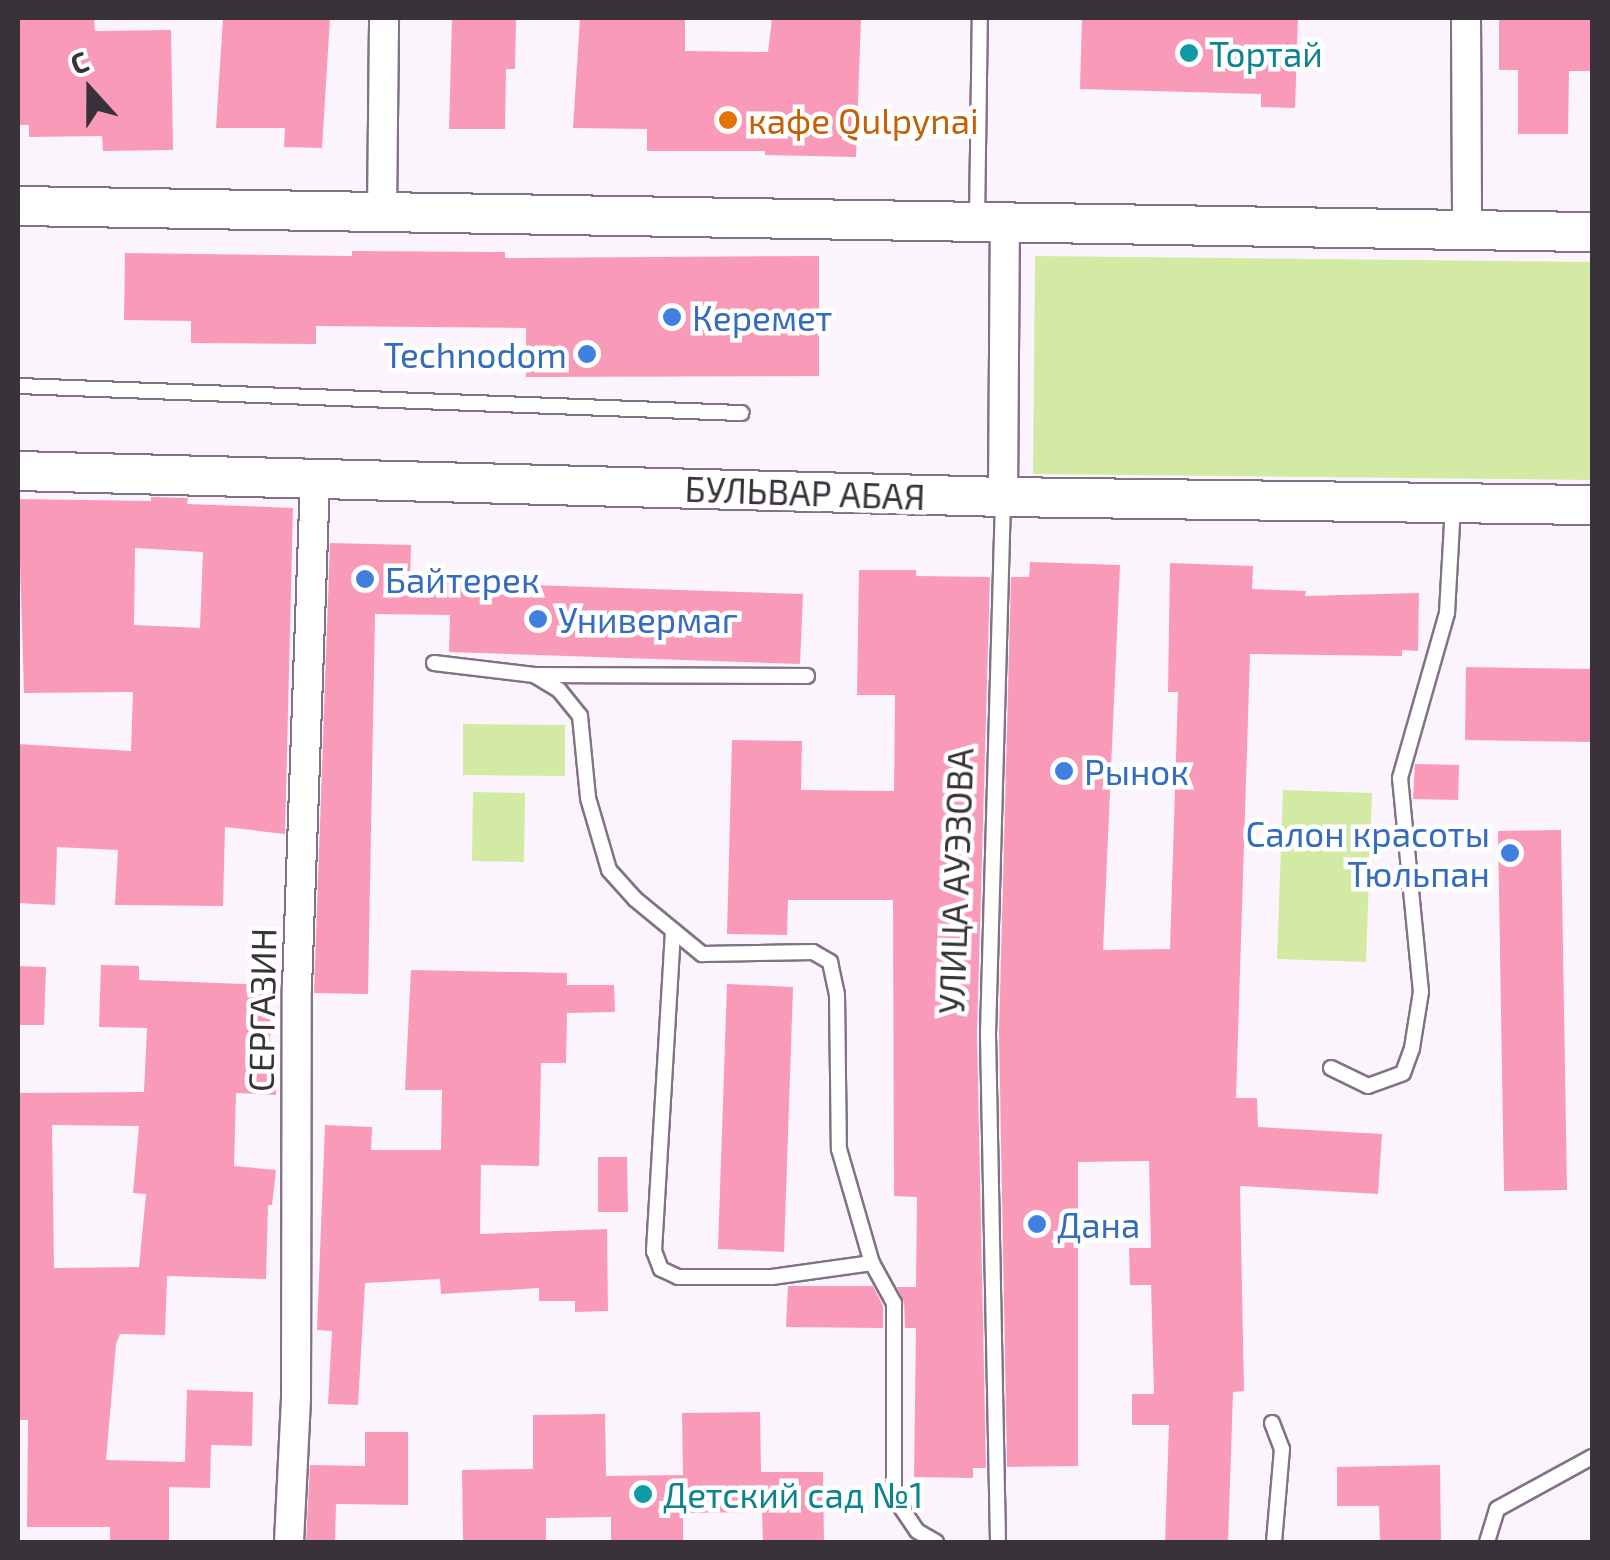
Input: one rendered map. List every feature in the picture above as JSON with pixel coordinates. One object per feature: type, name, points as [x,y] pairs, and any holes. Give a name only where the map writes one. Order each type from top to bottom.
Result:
[{"type":"main road","points":[[18,206],[1592,232]]},
{"type":"main road","name":"БУЛЬВАР АБАЯ","points":[[18,471],[1002,497],[1592,506]]},
{"type":"street","points":[[382,215],[384,18]]},
{"type":"street","points":[[1466,18],[1467,231]]},
{"type":"street","name":"УЛИЦА АУЭЗОВА","points":[[991,222],[1002,497]]},
{"type":"street","name":"СЕРГАЗИН","points":[[289,1542],[296,1396],[297,988],[315,478]]},
{"type":"lane","points":[[980,18],[991,222]]},
{"type":"lane","points":[[18,386],[741,413]]},
{"type":"lane","name":"УЛИЦА АУЭЗОВА","points":[[998,1542],[988,1033],[1002,497]]},
{"type":"lane","points":[[1332,1068],[1368,1086],[1403,1073],[1412,1048],[1421,992],[1400,778],[1446,613],[1452,503]]},
{"type":"lane","points":[[434,663],[534,675],[807,676]]},
{"type":"lane","points":[[534,675],[559,690],[580,716],[588,798],[609,870],[702,954],[813,952],[830,962],[837,994],[838,1149],[872,1264],[894,1303],[894,1497],[916,1531],[936,1542]]},
{"type":"lane","points":[[673,930],[654,1251],[661,1269],[678,1278],[772,1277],[872,1264]]},
{"type":"lane","points":[[1272,1422],[1282,1449],[1274,1542]]},
{"type":"lane","points":[[1488,1542],[1496,1510],[1592,1458]]},
{"type":"green space","points":[[1035,256],[1592,262],[1592,480],[1033,474]]},
{"type":"green space","points":[[463,724],[565,725],[565,776],[463,775]]},
{"type":"green space","points":[[1283,790],[1372,793],[1366,962],[1277,959]]},
{"type":"green space","points":[[473,792],[525,793],[524,862],[472,861]]},
{"type":"building","points":[[18,18],[94,18],[95,31],[171,30],[173,150],[103,151],[102,136],[29,137],[29,125],[18,125]]},
{"type":"building","points":[[223,18],[330,18],[322,148],[284,147],[285,128],[216,128]]},
{"type":"building","points":[[452,18],[516,18],[515,69],[506,69],[505,129],[449,129]]},
{"type":"building","points":[[580,18],[685,18],[685,51],[768,52],[772,18],[861,18],[856,157],[765,155],[765,151],[647,151],[647,129],[573,128]]},
{"type":"building","name":"Тортай","points":[[1082,18],[1298,18],[1295,108],[1261,107],[1261,94],[1080,89]]},
{"type":"building","points":[[1499,18],[1592,18],[1592,71],[1569,71],[1568,134],[1518,134],[1518,70],[1499,70]]},
{"type":"building","points":[[352,251],[505,252],[505,258],[819,256],[819,376],[526,377],[526,328],[316,326],[316,344],[191,343],[191,321],[124,320],[125,253],[352,256]]},
{"type":"building","points":[[151,497],[188,498],[187,504],[293,508],[285,834],[225,827],[223,906],[115,905],[118,850],[57,847],[55,905],[18,903],[18,744],[131,751],[133,692],[24,693],[18,499],[151,501]],"holes":[[[135,548],[203,552],[200,628],[134,625]]]},
{"type":"building","points":[[330,543],[411,545],[410,581],[803,594],[800,664],[449,652],[450,615],[375,614],[368,994],[314,993]]},
{"type":"building","points":[[1030,562],[1120,565],[1103,950],[1170,949],[1178,692],[1168,692],[1170,563],[1253,566],[1252,589],[1306,591],[1305,596],[1419,593],[1418,651],[1402,650],[1402,656],[1250,654],[1236,1098],[1257,1098],[1258,1127],[1382,1134],[1378,1194],[1240,1186],[1244,1391],[1233,1392],[1228,1542],[1165,1542],[1169,1425],[1132,1425],[1132,1394],[1154,1394],[1151,1285],[1130,1285],[1129,1248],[1151,1248],[1149,1161],[1078,1162],[1078,1466],[1007,1467],[999,1033],[1011,577],[1029,577]]},
{"type":"building","points":[[859,570],[916,570],[916,576],[990,577],[977,1033],[986,1468],[973,1468],[973,1478],[914,1477],[916,1328],[905,1328],[904,1302],[897,1287],[916,1287],[917,1197],[894,1196],[893,900],[788,900],[787,935],[727,934],[732,740],[802,741],[801,790],[894,791],[895,695],[857,695]]},
{"type":"building","points":[[1466,667],[1592,669],[1592,742],[1465,740]]},
{"type":"building","points":[[1415,764],[1459,765],[1458,800],[1413,799]]},
{"type":"building","points":[[1561,830],[1567,1190],[1504,1191],[1498,831]]},
{"type":"building","points":[[101,965],[139,966],[139,980],[272,985],[269,1068],[277,1069],[276,1095],[236,1093],[234,1166],[276,1170],[272,1205],[268,1205],[266,1279],[167,1276],[165,1335],[120,1334],[116,1344],[106,1460],[185,1462],[187,1390],[253,1392],[252,1446],[211,1445],[210,1488],[169,1487],[169,1542],[110,1542],[110,1527],[27,1527],[28,1420],[18,1420],[18,1093],[144,1092],[147,1028],[99,1027]],"holes":[[[52,1125],[139,1126],[133,1193],[146,1194],[139,1267],[54,1268]]]},
{"type":"building","points":[[18,966],[46,967],[44,1025],[18,1025]]},
{"type":"building","points":[[411,970],[567,973],[567,985],[614,985],[615,1012],[567,1013],[566,1063],[541,1063],[539,1166],[481,1165],[480,1234],[607,1229],[608,1311],[575,1312],[575,1301],[539,1301],[539,1288],[441,1294],[440,1279],[365,1283],[358,1405],[328,1404],[332,1331],[317,1330],[325,1125],[372,1127],[371,1150],[441,1150],[442,1090],[405,1090]]},
{"type":"building","points":[[727,984],[793,987],[784,1252],[718,1249]]},
{"type":"building","points":[[598,1157],[627,1157],[628,1212],[598,1212]]},
{"type":"building","points":[[788,1286],[873,1286],[883,1306],[883,1328],[786,1327]]},
{"type":"building","name":"Детский сад №1","points":[[760,1412],[761,1472],[823,1472],[824,1542],[763,1542],[762,1512],[683,1513],[683,1542],[611,1542],[611,1517],[546,1518],[546,1542],[463,1542],[462,1470],[533,1469],[533,1415],[605,1414],[606,1476],[683,1475],[682,1413]]},
{"type":"building","points":[[365,1432],[408,1432],[408,1505],[336,1504],[335,1542],[306,1542],[310,1465],[365,1466]]},
{"type":"building","points":[[1440,1465],[1441,1542],[1380,1542],[1379,1506],[1337,1506],[1337,1467]]},
{"type":"place","name":"Тортай","points":[[1189,53]]},
{"type":"place","name":"кафе Qulpynai","points":[[728,120]]},
{"type":"place","name":"Керемет","points":[[672,317]]},
{"type":"place","name":"Technodom","points":[[587,354]]},
{"type":"place","name":"Байтерек","points":[[365,579]]},
{"type":"place","name":"Универмаг","points":[[538,619]]},
{"type":"place","name":"Рынок","points":[[1064,771]]},
{"type":"place","name":"Салон красоты Тюльпан","points":[[1510,853]]},
{"type":"place","name":"Дана","points":[[1037,1224]]},
{"type":"place","name":"Детский сад №1","points":[[643,1494]]}]
